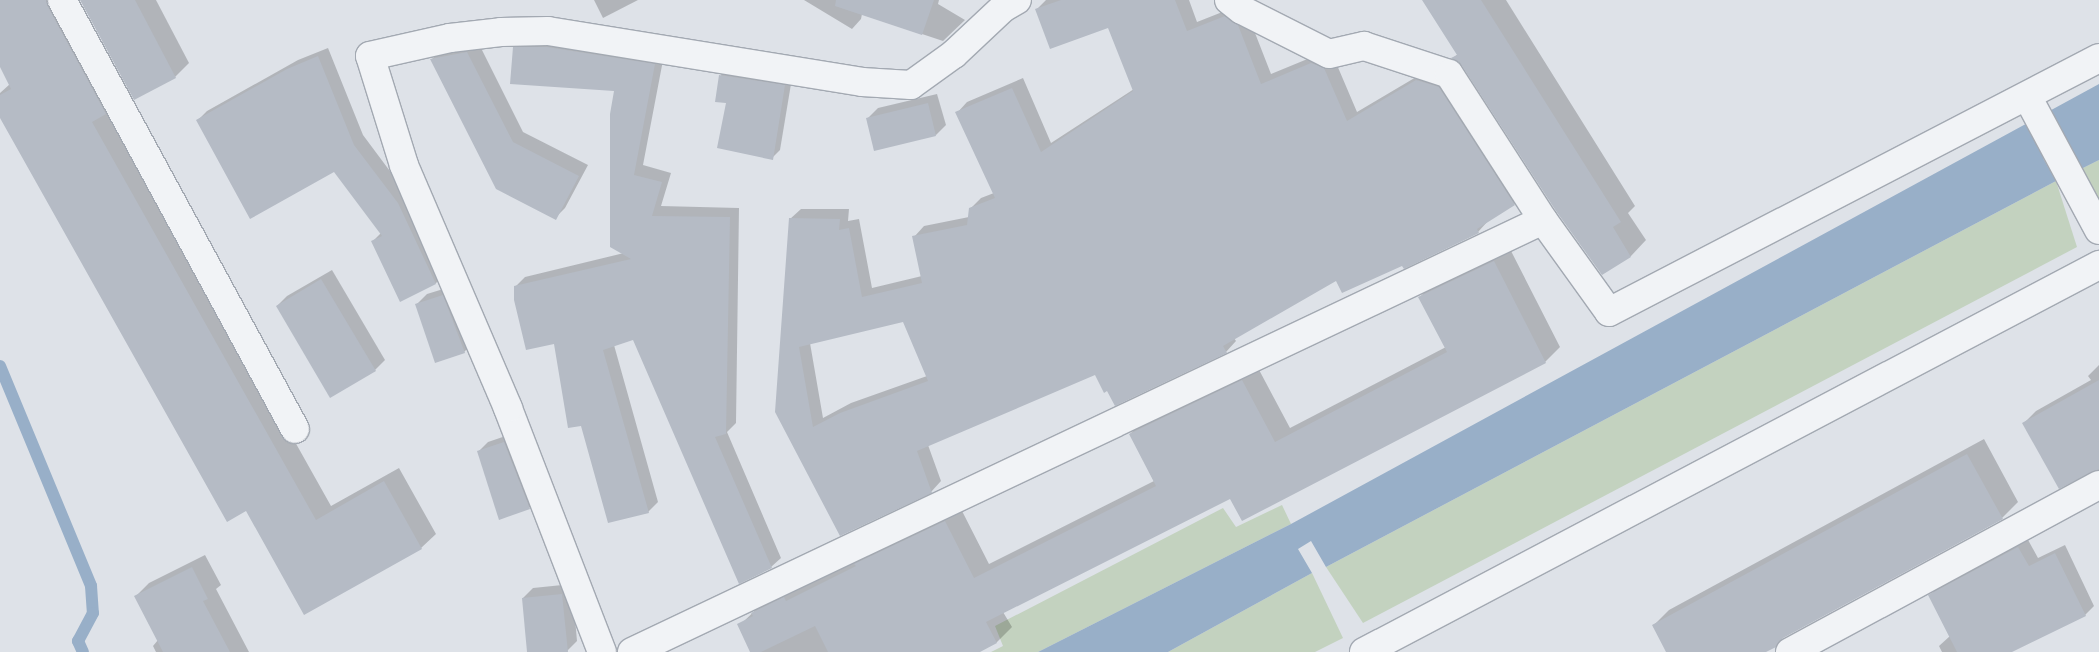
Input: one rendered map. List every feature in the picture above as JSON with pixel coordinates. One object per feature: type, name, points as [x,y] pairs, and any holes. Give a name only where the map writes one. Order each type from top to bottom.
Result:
[{"type":"street","points":[[62,0],[296,429]]},
{"type":"street","points":[[602,652],[508,408],[404,166],[370,56],[450,38],[501,32],[548,31],[862,82],[911,85],[954,54],[1003,8],[1017,0]]},
{"type":"street","points":[[1229,0],[1242,10],[1329,54],[1364,46],[1449,74],[1543,220],[1609,312],[2099,58]]},
{"type":"street","points":[[2027,96],[2099,230]]},
{"type":"street","points":[[632,652],[1543,220]]},
{"type":"street","points":[[1364,652],[2099,265]]},
{"type":"street","points":[[1790,652],[2099,484]]},
{"type":"green space","points":[[2099,160],[2099,206],[2077,171]]},
{"type":"green space","points":[[2056,181],[2077,247],[1363,623],[1326,567]]},
{"type":"green space","points":[[1282,505],[1291,524],[1038,652],[991,652],[1003,646],[995,626],[1223,508],[1236,527]]},
{"type":"green space","points":[[1312,573],[1343,638],[1315,652],[1168,652]]},
{"type":"water","points":[[2099,84],[2099,160],[2077,171],[2061,141],[2043,158],[2056,181],[1326,567],[1311,541],[1298,549],[1312,573],[1168,652],[1038,652],[1291,524]]},
{"type":"building","points":[[0,0],[46,0],[106,114],[92,122],[316,520],[384,481],[422,549],[304,615],[246,511],[227,522],[0,118],[0,95],[11,89],[0,67]]},
{"type":"building","points":[[80,0],[135,0],[176,78],[134,100]]},
{"type":"building","points":[[836,0],[934,0],[922,35],[835,6]]},
{"type":"building","points":[[1061,0],[1175,0],[1187,31],[1225,16],[1238,25],[1261,84],[1311,63],[1324,68],[1347,121],[1416,80],[1439,87],[1515,205],[1477,229],[1479,233],[1404,269],[1402,266],[1342,293],[1336,281],[1223,346],[1227,353],[1115,406],[1107,391],[1104,393],[1095,375],[917,451],[932,493],[840,536],[775,412],[789,218],[840,219],[839,230],[849,228],[862,297],[922,283],[912,236],[967,225],[969,208],[995,198],[955,112],[1012,88],[1041,152],[1133,91],[1108,28],[1050,49],[1035,9]],"holes":[[[903,322],[928,381],[840,413],[813,427],[799,347]]]},
{"type":"building","points":[[1422,0],[1481,0],[1621,222],[1613,227],[1631,257],[1602,275],[1556,211],[1462,66],[1451,58],[1457,55]]},
{"type":"building","points":[[513,47],[547,47],[655,64],[634,175],[662,182],[652,216],[730,217],[726,434],[715,437],[772,568],[739,584],[633,340],[603,350],[649,513],[608,523],[581,426],[568,428],[554,344],[526,350],[514,300],[514,286],[631,259],[610,247],[610,114],[614,91],[510,84]]},
{"type":"building","points":[[467,52],[513,142],[579,176],[556,220],[496,189],[430,59]]},
{"type":"building","points":[[318,56],[354,145],[398,203],[436,284],[400,302],[371,241],[382,236],[334,172],[250,219],[196,120],[287,69]]},
{"type":"building","points":[[719,75],[785,85],[773,160],[717,148],[726,103],[715,102]]},
{"type":"building","points":[[928,103],[936,136],[874,151],[866,118]]},
{"type":"building","points":[[1494,261],[1546,363],[1242,521],[1230,499],[986,622],[997,643],[980,652],[828,652],[815,626],[761,652],[750,652],[737,624],[753,616],[751,613],[784,597],[786,601],[856,566],[854,564],[945,521],[974,578],[1156,486],[1129,434],[1242,380],[1275,442],[1447,352],[1418,297]]},
{"type":"building","points":[[321,279],[376,371],[330,398],[276,306]]},
{"type":"building","points":[[443,295],[465,353],[435,363],[415,304]]},
{"type":"building","points":[[2099,380],[2099,469],[2059,489],[2022,423]]},
{"type":"building","points":[[504,442],[530,509],[499,520],[477,451]]},
{"type":"building","points":[[1967,454],[2003,519],[1783,638],[1776,647],[1766,652],[1666,652],[1652,625]]},
{"type":"building","points":[[2018,547],[2029,566],[2055,553],[2086,616],[2012,652],[1957,652],[1928,595]]},
{"type":"building","points":[[192,567],[208,599],[203,601],[230,652],[163,652],[134,596]]},
{"type":"building","points":[[562,594],[568,652],[527,652],[522,598]]},
{"type":"waterway","points":[[0,366],[91,586],[93,613],[78,641],[83,652]]}]
